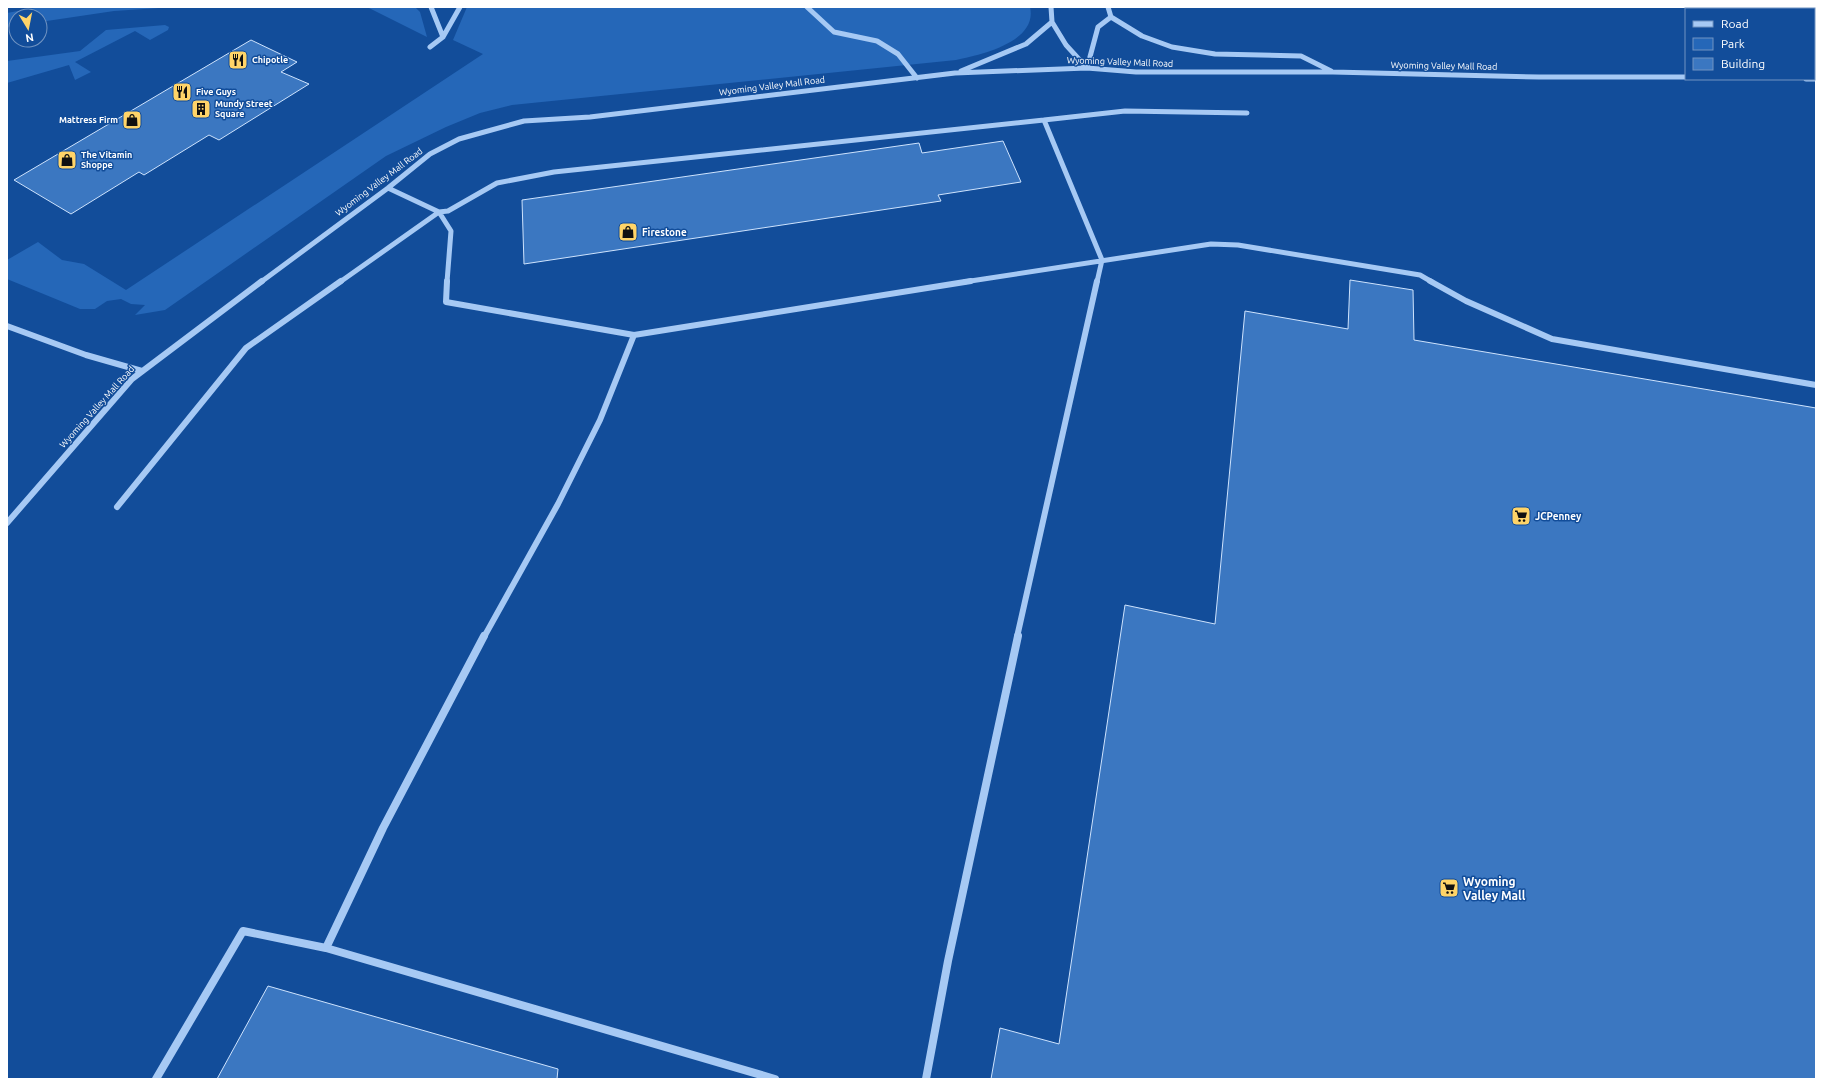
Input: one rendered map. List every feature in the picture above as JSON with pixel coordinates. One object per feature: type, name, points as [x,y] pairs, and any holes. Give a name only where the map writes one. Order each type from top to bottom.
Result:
[{"type":"lane","points":[[431,7],[443,37]]},
{"type":"lane","points":[[430,46],[443,37],[460,7]]},
{"type":"lane","points":[[807,7],[834,32],[877,41],[898,54],[917,78]]},
{"type":"lane","points":[[1051,7],[1052,22],[1066,45],[1087,68]]},
{"type":"lane","points":[[1108,7],[1111,17],[1142,36],[1172,47],[1215,54],[1301,56],[1333,72]]},
{"type":"lane","points":[[1087,68],[1098,27],[1111,17]]},
{"type":"lane","points":[[955,73],[1026,44],[1052,22]]},
{"type":"lane","name":"Wyoming Valley Mall Road","points":[[7,523],[132,379],[174,345],[388,188],[430,154],[460,139],[524,121],[590,117],[955,73],[1087,68],[1136,72],[1333,72],[1685,77]]},
{"type":"lane","points":[[117,507],[246,348],[439,212],[448,211],[497,183],[554,172],[1125,111],[1247,113]]},
{"type":"lane","points":[[926,1079],[948,961],[1045,508],[1102,260],[1044,120]]},
{"type":"lane","points":[[388,188],[439,212],[451,231],[446,302],[634,335],[1102,260],[1211,244],[1238,245],[1420,275],[1466,301],[1552,338],[1816,385]]},
{"type":"lane","points":[[7,326],[86,355],[142,371]]},
{"type":"lane","points":[[326,948],[383,828],[505,597],[558,504],[597,427],[634,335]]},
{"type":"lane","points":[[156,1079],[243,931],[326,948],[774,1079]]},
{"type":"green space","points":[[174,7],[114,11],[48,21],[48,8],[34,8]]},
{"type":"green space","points":[[367,7],[415,7],[420,12],[427,37]]},
{"type":"green space","points":[[467,7],[1030,7],[1030,19],[1025,29],[1017,38],[1005,45],[979,55],[956,60],[512,105],[480,113],[446,127],[386,156],[165,310],[135,315],[145,305],[131,304],[121,299],[107,301],[95,309],[80,309],[7,279],[7,260],[38,242],[62,260],[84,264],[126,290],[483,54],[453,40]]},
{"type":"green space","points":[[7,13],[8,13],[7,27]]},
{"type":"green space","points":[[165,25],[169,27],[168,30],[150,40],[135,31],[75,62],[91,72],[75,80],[69,65],[7,83],[7,61],[80,51],[106,30]]},
{"type":"building","name":"Mundy Street Square","points":[[251,40],[297,62],[281,72],[309,84],[219,140],[209,135],[144,175],[139,172],[71,214],[14,180]]},
{"type":"building","name":"Firestone","points":[[1003,141],[1021,182],[938,195],[941,201],[524,264],[522,200],[919,143],[922,153]]},
{"type":"building","name":"Wyoming Valley Mall","points":[[1350,280],[1413,290],[1414,340],[1816,408],[1816,1079],[991,1079],[1000,1028],[1059,1044],[1125,605],[1215,624],[1245,311],[1348,329]]},
{"type":"building","points":[[268,986],[558,1069],[557,1079],[217,1079]]},
{"type":"place","name":"Chipotle","points":[[238,60]]},
{"type":"place","name":"Five Guys","points":[[182,92]]},
{"type":"place","name":"Mundy Street Square","points":[[201,109]]},
{"type":"place","name":"Mattress Firm","points":[[132,120]]},
{"type":"place","name":"The Vitamin Shoppe","points":[[67,160]]},
{"type":"place","name":"Firestone","points":[[628,232]]},
{"type":"place","name":"JCPenney","points":[[1521,516]]},
{"type":"place","name":"Wyoming Valley Mall","points":[[1449,888]]}]
